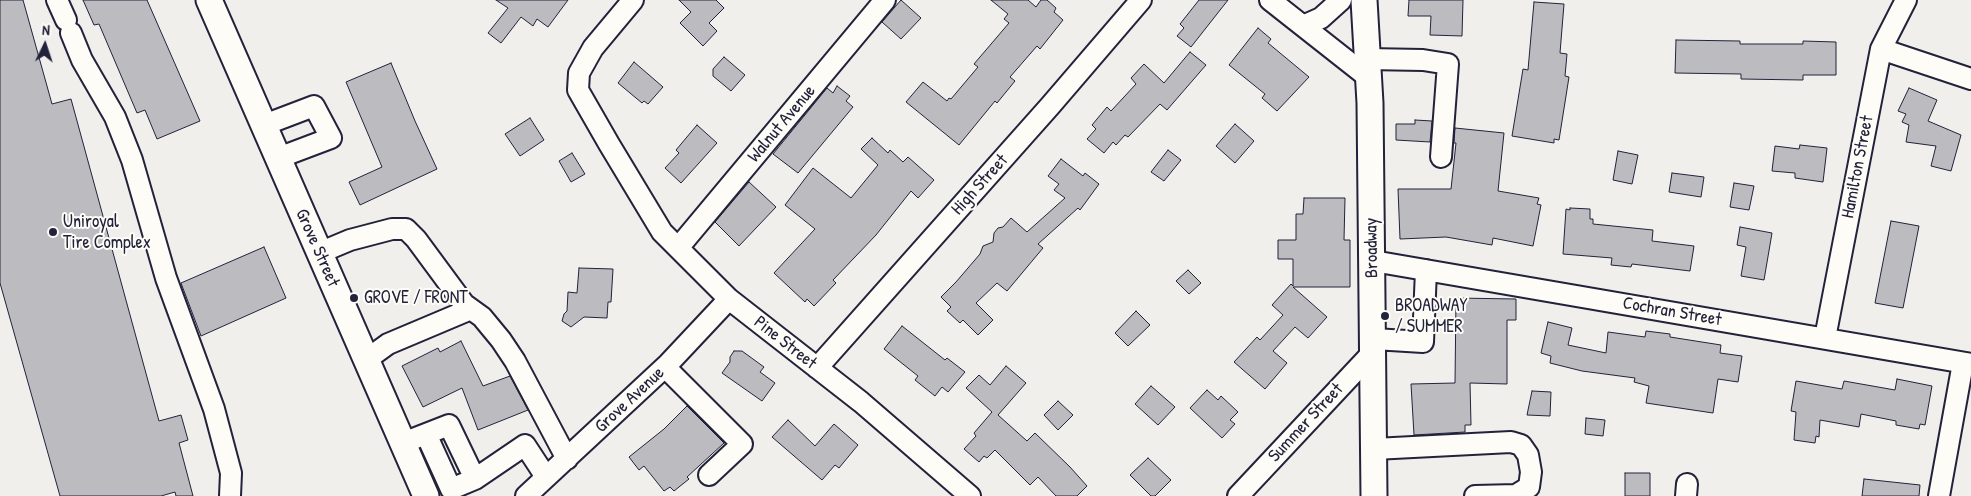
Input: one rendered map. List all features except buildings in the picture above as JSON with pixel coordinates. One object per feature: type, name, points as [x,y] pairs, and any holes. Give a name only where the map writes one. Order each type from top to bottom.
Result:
[{"type":"main road","name":"Grove Street","points":[[209,0],[426,496]]},
{"type":"main road","name":"Broadway","points":[[1364,0],[1368,68],[1373,261],[1374,496]]},
{"type":"street","points":[[57,0],[82,60],[115,117],[132,160],[166,278],[214,410],[232,473],[230,496]]},
{"type":"street","name":"Pine Street","points":[[633,0],[593,48],[579,73],[578,90],[662,232],[729,299],[861,402],[970,496]]},
{"type":"street","name":"Walnut Avenue","points":[[678,248],[885,0]]},
{"type":"street","name":"High Street","points":[[817,368],[1044,114],[1141,0]]},
{"type":"street","points":[[1270,0],[1302,26],[1368,68],[1423,60],[1448,64],[1441,157]]},
{"type":"street","points":[[1302,26],[1321,18],[1341,0]]},
{"type":"street","name":"Hamilton Street","points":[[1825,338],[1881,49],[1906,0]]},
{"type":"street","points":[[1881,49],[1971,79]]},
{"type":"street","points":[[264,125],[314,106],[331,138],[278,158]]},
{"type":"street","points":[[319,253],[350,240],[392,229],[406,229],[416,239],[464,304],[482,317],[502,340],[567,458]]},
{"type":"street","name":"Cochran Street","points":[[1373,261],[1967,363]]},
{"type":"street","points":[[1374,345],[1423,342],[1426,270]]},
{"type":"street","name":"Grove Avenue","points":[[526,496],[665,367],[729,299]]},
{"type":"street","points":[[366,360],[388,344],[471,309]]},
{"type":"street","name":"Summer Street","points":[[1238,496],[1374,345]]},
{"type":"street","points":[[1939,496],[1967,363]]},
{"type":"street","points":[[665,367],[742,444],[709,475]]},
{"type":"street","points":[[403,443],[449,424],[475,479],[525,445],[549,424]]},
{"type":"street","points":[[1374,449],[1512,442],[1521,445],[1528,455],[1531,472],[1530,487],[1516,496],[1475,496]]},
{"type":"street","points":[[525,445],[546,477]]},
{"type":"place","name":"Uniroyal Tire Complex","points":[[53,232]]},
{"type":"place","name":"GROVE / FRONT","points":[[354,298]]},
{"type":"place","name":"BROADWAY / SUMMER","points":[[1385,316]]}]
